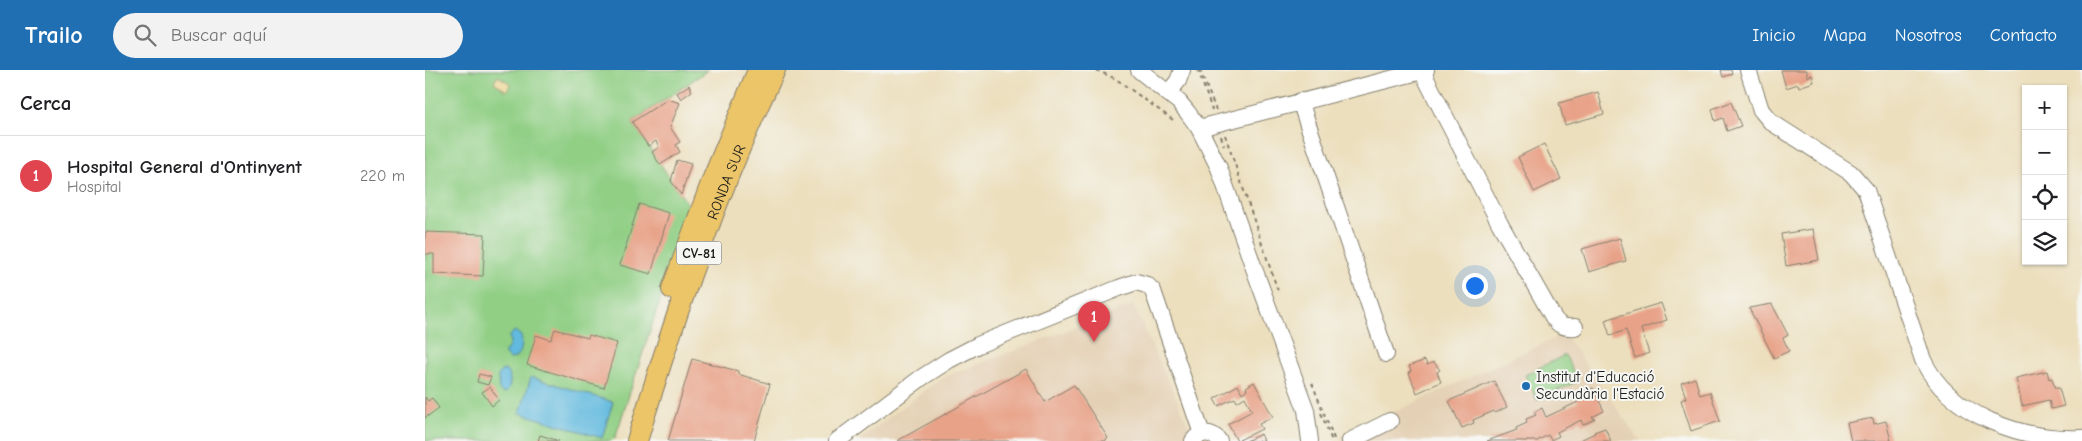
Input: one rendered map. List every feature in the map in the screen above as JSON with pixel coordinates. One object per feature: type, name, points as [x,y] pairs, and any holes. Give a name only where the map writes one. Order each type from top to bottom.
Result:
[{"type":"main road","name":"RONDA SUR","points":[[623,441],[689,240],[732,128],[758,70]]},
{"type":"main road","name":"RONDA SUR","points":[[637,441],[672,330],[708,230],[744,140],[775,70]]},
{"type":"street","points":[[1139,70],[1179,102],[1199,128],[1227,187],[1256,274],[1306,410],[1310,441]]},
{"type":"street","points":[[1168,93],[1178,80],[1182,70]]},
{"type":"street","points":[[1199,128],[1424,70],[1500,224],[1533,284],[1559,325],[1566,328],[1575,327]]},
{"type":"street","points":[[1748,70],[1761,110],[1771,122],[1851,173],[1866,190],[1923,360],[1929,373],[1939,385],[1964,410],[2008,430],[2038,437],[2070,440],[2082,438]]},
{"type":"street","points":[[1300,101],[1386,354]]},
{"type":"street","points":[[837,441],[921,378],[961,354],[1136,282],[1147,285],[1153,291],[1198,437],[1212,434],[1219,441]]},
{"type":"street","points":[[1350,441],[1390,421]]},
{"type":"path","points":[[1096,70],[1116,79],[1177,122]]},
{"type":"path","points":[[1201,70],[1221,122],[1279,292]]},
{"type":"path","points":[[1309,376],[1335,441]]},
{"type":"shaded area","points":[[1133,305],[1194,437],[1187,441],[858,441],[940,379]]},
{"type":"shaded area","name":"Institut d'Educació Secundària l'Estació","points":[[1564,334],[1640,441],[1341,441],[1340,437]]},
{"type":"green space","points":[[425,70],[708,70],[632,122],[690,208],[615,438],[610,441],[425,441]]},
{"type":"green space","points":[[1565,355],[1578,381],[1537,400],[1525,375]]},
{"type":"sand","points":[[498,76],[511,84],[506,91],[494,82]]},
{"type":"water","points":[[515,331],[521,336],[522,347],[517,356],[510,359],[505,355],[505,352],[510,345],[509,336]]},
{"type":"water","points":[[505,370],[509,375],[510,383],[507,392],[503,393],[499,390],[498,376],[501,371]]},
{"type":"water","points":[[531,377],[613,402],[602,438],[520,413]]},
{"type":"building","points":[[1721,70],[1731,70],[1732,74],[1723,77]]},
{"type":"building","points":[[1781,70],[1807,70],[1807,77],[1812,75],[1814,82],[1799,87],[1798,84],[1786,88]]},
{"type":"building","points":[[689,85],[692,91],[681,99],[677,93]]},
{"type":"building","points":[[1598,92],[1604,114],[1565,125],[1559,103]]},
{"type":"building","points":[[668,99],[680,103],[670,127],[680,142],[676,145],[680,152],[660,165],[652,152],[659,147],[656,141],[648,146],[632,122]]},
{"type":"building","points":[[1731,102],[1741,126],[1727,131],[1723,118],[1715,121],[1712,109]]},
{"type":"building","points":[[1544,144],[1561,179],[1534,192],[1518,157]]},
{"type":"building","points":[[677,160],[691,164],[681,195],[671,181]]},
{"type":"building","points":[[639,204],[669,213],[651,274],[620,265]]},
{"type":"building","points":[[1813,229],[1819,260],[1786,266],[1781,234]]},
{"type":"building","points":[[425,232],[485,234],[483,276],[434,274],[434,254],[425,254]]},
{"type":"building","points":[[1620,238],[1626,261],[1589,272],[1582,249]]},
{"type":"building","points":[[1661,303],[1667,320],[1641,329],[1649,353],[1635,358],[1626,330],[1610,336],[1605,320]]},
{"type":"building","points":[[1772,304],[1788,335],[1783,338],[1789,351],[1774,358],[1749,308]]},
{"type":"building","points":[[555,329],[588,338],[589,335],[617,343],[604,388],[527,365],[536,335],[551,340]]},
{"type":"building","points":[[692,359],[738,371],[738,374],[770,384],[754,441],[668,441]]},
{"type":"building","points":[[1425,360],[1427,365],[1434,362],[1440,370],[1437,372],[1441,382],[1417,393],[1409,373],[1411,371],[1409,366]]},
{"type":"building","points":[[1026,369],[1045,402],[1074,385],[1108,438],[1105,441],[897,441]]},
{"type":"building","points":[[2047,371],[2049,379],[2052,378],[2055,388],[2059,388],[2064,406],[2051,409],[2049,400],[2022,406],[2016,378]]},
{"type":"building","points":[[479,374],[491,377],[488,385],[477,382]]},
{"type":"building","points":[[1695,378],[1700,395],[1710,392],[1720,421],[1691,431],[1681,400],[1686,398],[1681,383]]},
{"type":"building","points":[[1494,381],[1507,407],[1473,420],[1474,423],[1462,428],[1449,401]]},
{"type":"building","points":[[1254,382],[1273,417],[1259,424],[1262,429],[1237,441],[1228,424],[1252,411],[1245,397],[1237,402],[1235,398],[1218,406],[1214,399],[1238,385],[1242,393],[1247,390],[1246,387]]},
{"type":"building","points":[[490,387],[499,400],[492,406],[482,392]]},
{"type":"building","points":[[1593,388],[1604,411],[1592,417],[1595,419],[1583,425],[1581,420],[1557,432],[1559,436],[1551,440],[1548,435],[1537,441],[1487,441],[1517,430],[1516,428],[1527,423],[1526,419],[1536,415],[1534,412],[1542,408],[1546,417],[1578,402],[1574,394]]},
{"type":"building","points":[[425,397],[428,401],[432,398],[439,408],[425,418]]},
{"type":"building","points":[[1873,418],[1874,424],[1886,421],[1891,441],[1851,441],[1847,423]]},
{"type":"building","points":[[1605,428],[1611,441],[1578,441],[1594,432]]},
{"type":"building","points":[[1261,434],[1264,441],[1246,441]]},
{"type":"building","points":[[540,435],[559,441],[538,441]]},
{"type":"place","name":"Hospital General d'Ontinyent","points":[[1094,342]]},
{"type":"place","name":"Institut d'Educació Secundària l'Estació","points":[[1526,386]]}]
